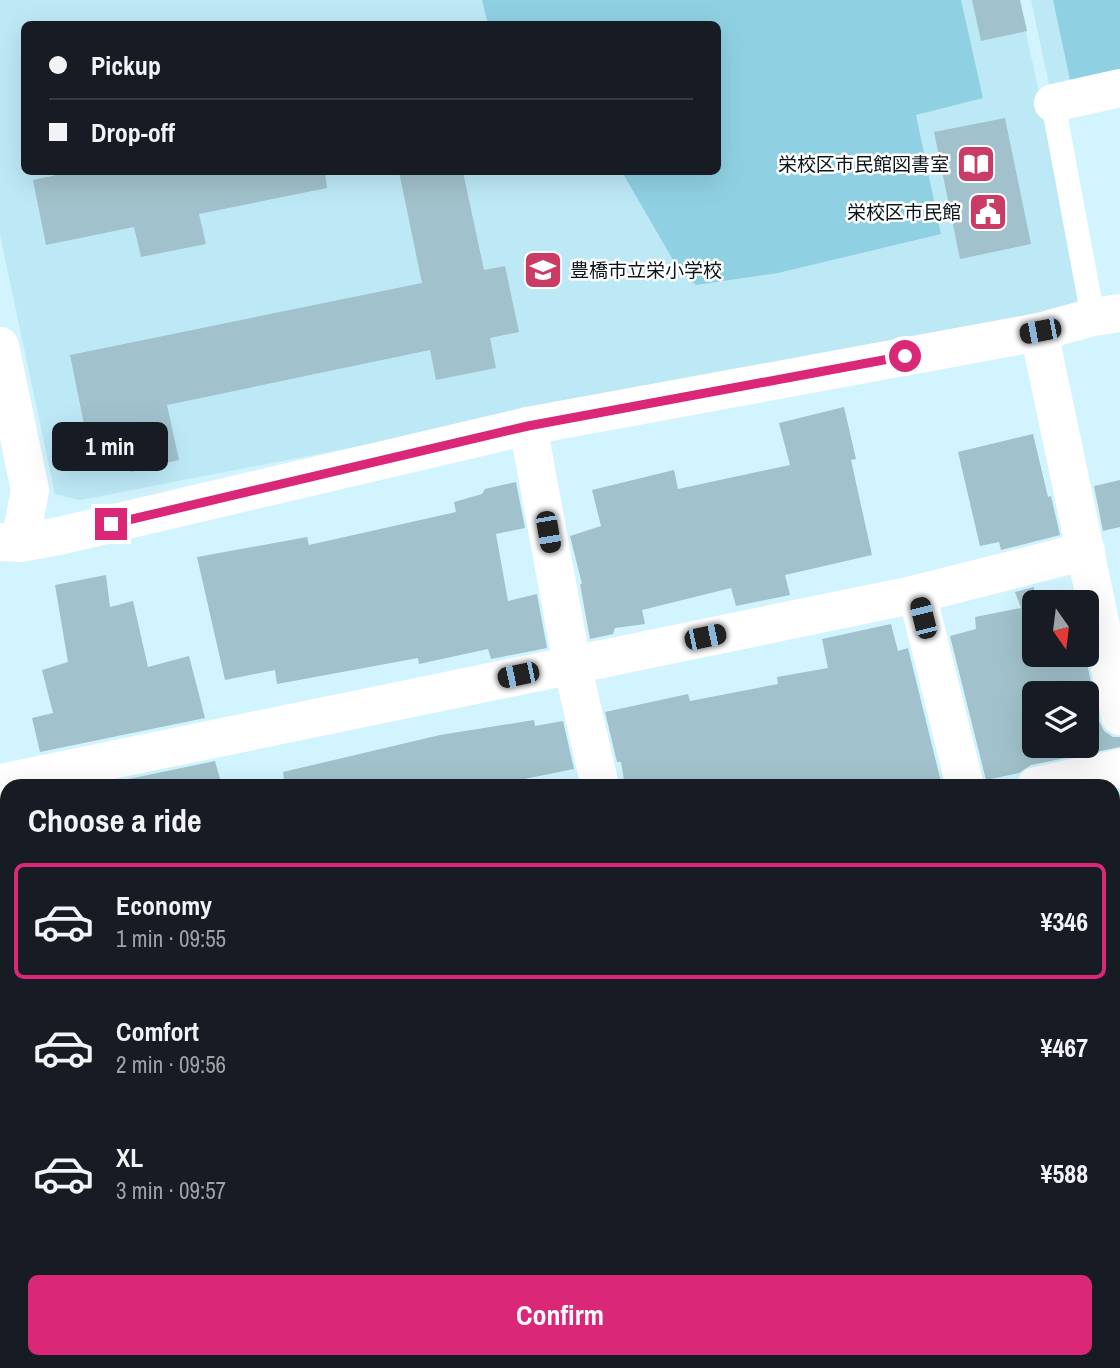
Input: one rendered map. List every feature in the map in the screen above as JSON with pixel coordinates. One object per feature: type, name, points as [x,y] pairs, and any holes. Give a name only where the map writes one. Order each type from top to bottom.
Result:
[{"type":"street","points":[[1053,103],[1120,88]]},
{"type":"street","points":[[0,346],[30,490],[10,543],[59,536],[528,426],[1040,331],[1107,315]]},
{"type":"street","points":[[1040,331],[1120,716]]},
{"type":"street","points":[[528,426],[572,664],[598,779]]},
{"type":"street","points":[[4,777],[917,594],[1086,551]]},
{"type":"street","points":[[917,594],[963,779]]},
{"type":"street","points":[[1069,779],[1120,768]]},
{"type":"lane","points":[[1053,103],[1107,315]]},
{"type":"shaded area","name":"豊橋市立栄小学校","points":[[0,0],[1019,0],[1085,306],[80,500],[55,494],[0,235]]},
{"type":"shaded area","points":[[482,0],[961,0],[983,98],[916,115],[941,234],[778,273],[696,285],[680,272],[624,175],[721,175],[721,21],[487,21]]},
{"type":"shaded area","points":[[1031,0],[1120,0],[1120,90],[1053,103]]},
{"type":"shaded area","points":[[1053,0],[1120,0],[1120,70],[1070,80]]},
{"type":"building","points":[[972,0],[1020,0],[1027,31],[981,41]]},
{"type":"building","name":"栄校区市民館","points":[[1005,118],[1031,244],[960,259],[934,132]]},
{"type":"building","points":[[57,175],[325,175],[327,188],[199,214],[206,244],[141,257],[134,227],[46,245],[33,180]]},
{"type":"building","points":[[400,175],[464,175],[484,270],[505,266],[519,332],[490,338],[496,368],[436,380],[430,350],[167,405],[179,460],[131,472],[124,449],[91,459],[70,355],[422,283]]},
{"type":"building","points":[[844,407],[856,459],[851,460],[872,555],[785,575],[790,595],[736,606],[731,588],[642,610],[645,624],[615,628],[613,634],[590,639],[582,584],[570,536],[601,526],[592,490],[674,470],[678,489],[790,465],[779,423]]},
{"type":"building","points":[[1033,434],[1060,535],[1001,550],[999,542],[980,546],[958,452]]},
{"type":"building","points":[[1120,480],[1120,527],[1103,531],[1094,486]]},
{"type":"building","points":[[516,482],[525,528],[496,534],[508,601],[537,594],[547,648],[491,659],[488,649],[419,664],[418,658],[277,684],[275,670],[225,680],[197,557],[307,537],[309,545],[456,512],[454,502],[482,494],[485,489]]},
{"type":"building","points":[[106,575],[110,607],[133,601],[148,667],[189,656],[205,718],[40,752],[32,718],[53,713],[42,670],[68,662],[55,585]]},
{"type":"building","points":[[1022,590],[1022,667],[1088,667],[1091,681],[1022,681],[1022,758],[1066,758],[1031,765],[1019,773],[986,779],[950,636],[976,629],[975,617],[1021,608],[1015,592]]},
{"type":"building","points":[[891,624],[898,651],[908,648],[940,779],[624,779],[605,712],[688,694],[690,701],[778,684],[777,677],[828,668],[822,639]]},
{"type":"building","points":[[534,720],[535,726],[563,721],[574,769],[525,779],[284,779],[283,772],[440,735]]},
{"type":"building","points":[[1099,721],[1104,731],[1113,737],[1120,737],[1120,747],[1099,751]]},
{"type":"building","points":[[215,761],[220,779],[129,779]]},
{"type":"place","name":"栄校区市民館図書室","points":[[976,164]]},
{"type":"place","name":"栄校区市民館","points":[[988,212]]},
{"type":"place","name":"豊橋市立栄小学校","points":[[543,270]]},
{"type":"route","points":[[111,524],[528,426],[905,356]]}]
